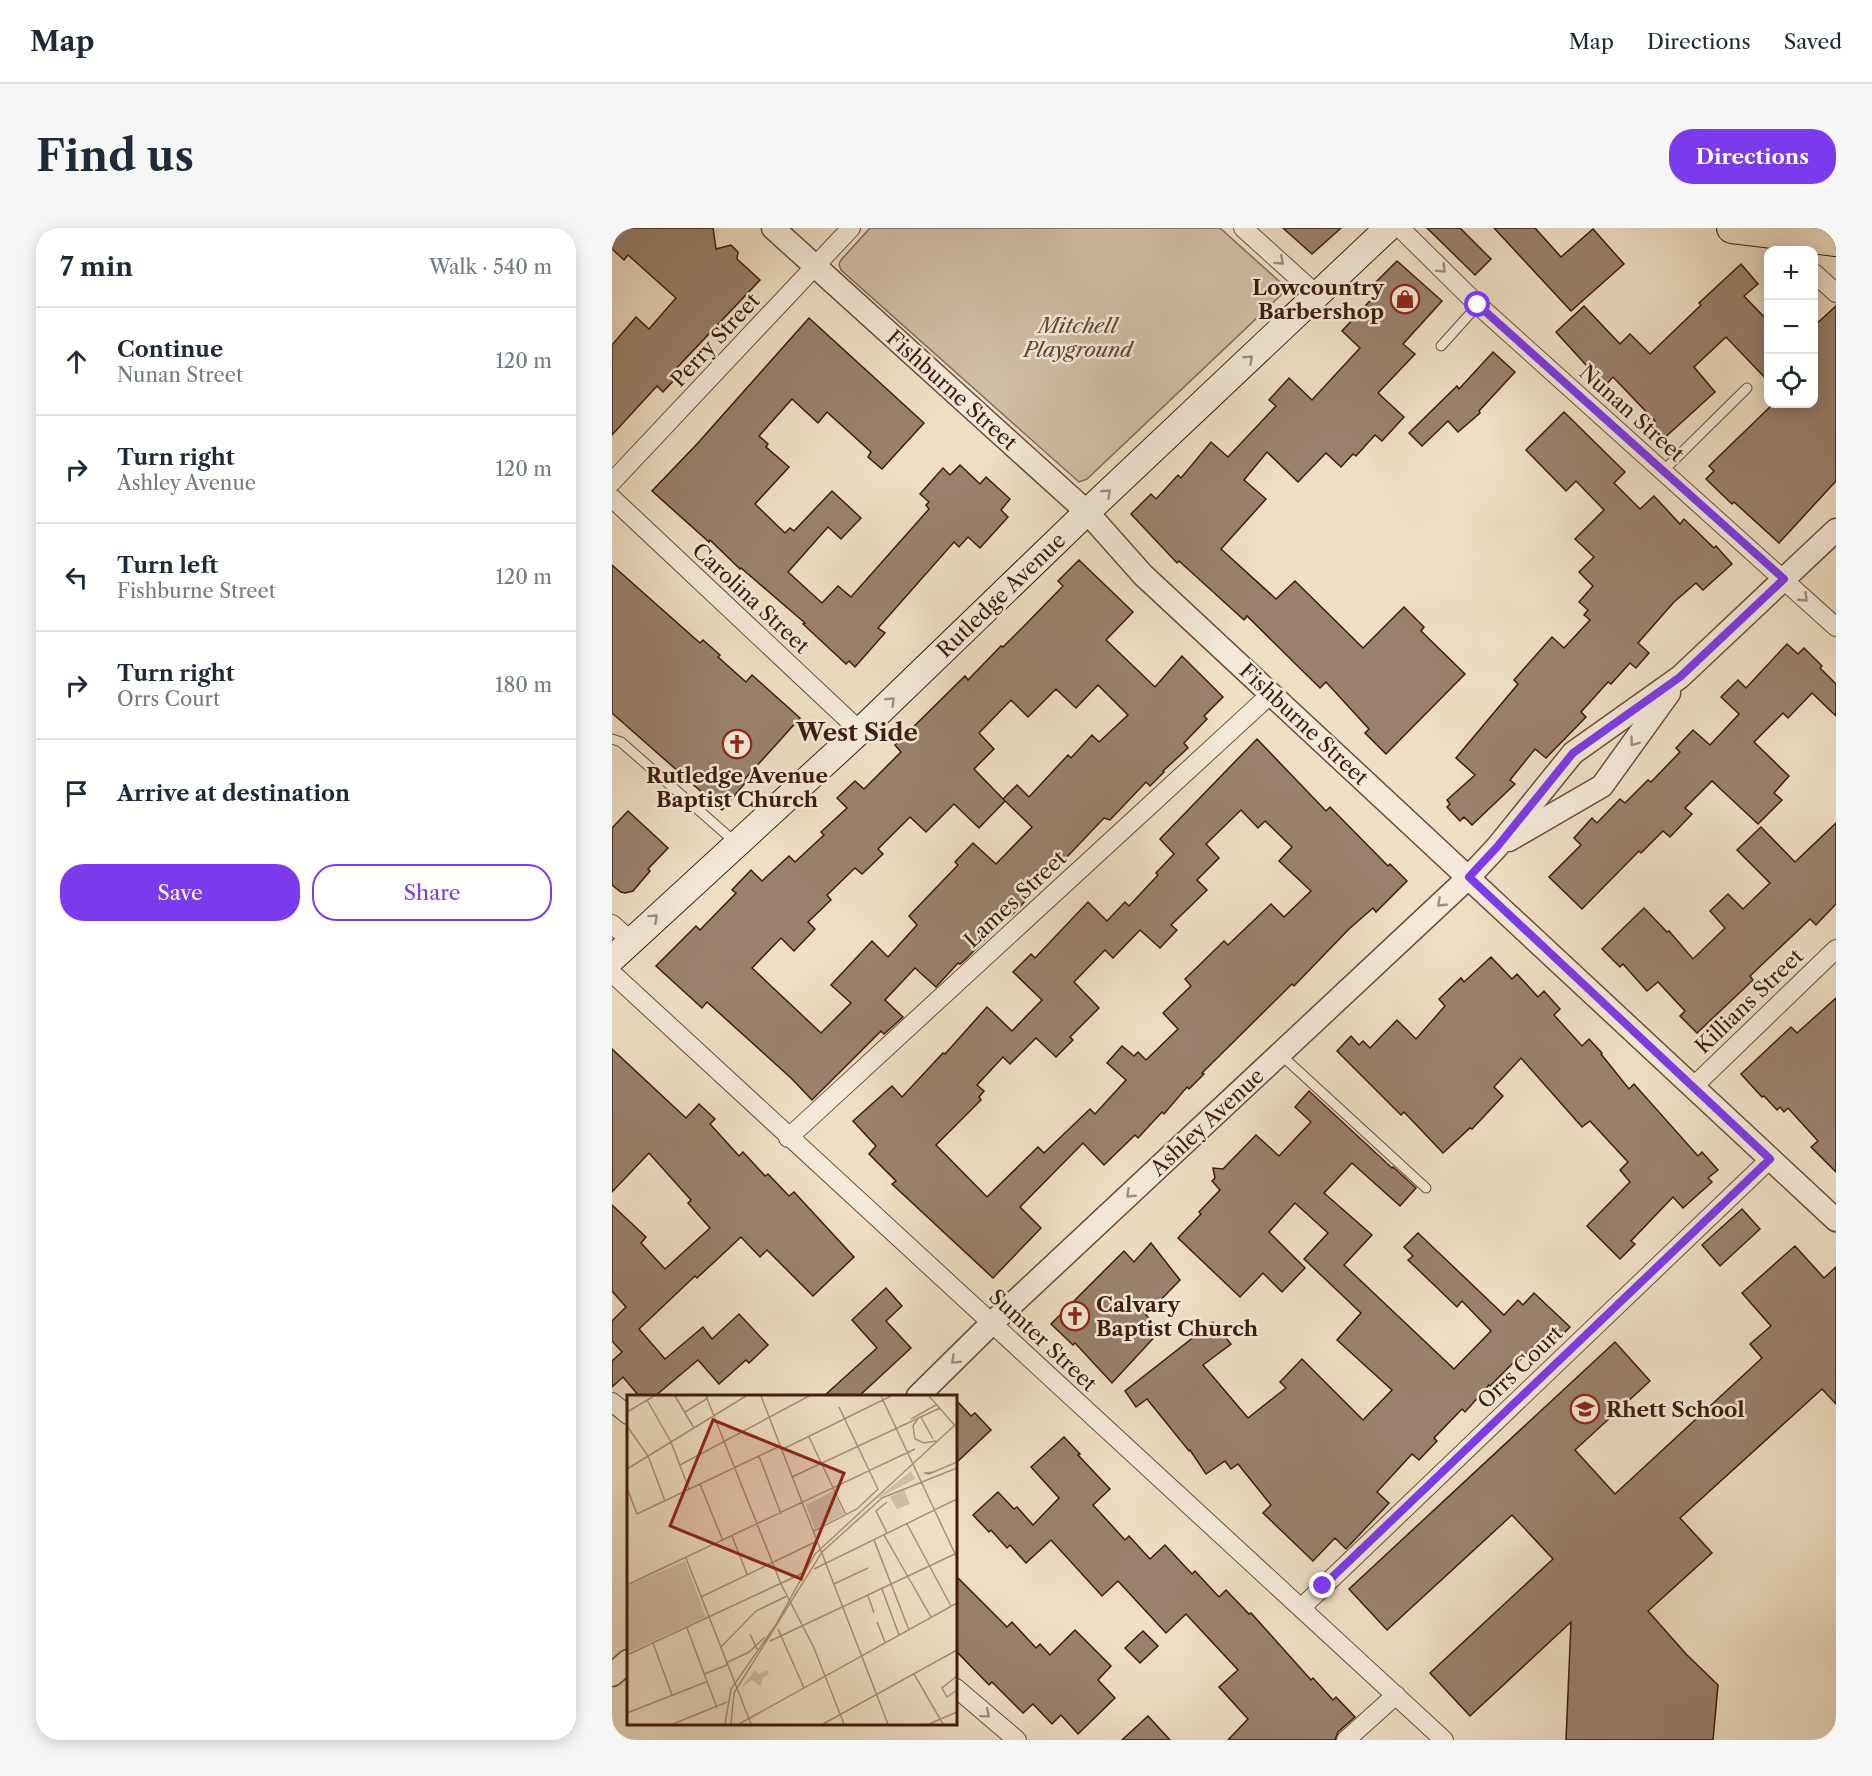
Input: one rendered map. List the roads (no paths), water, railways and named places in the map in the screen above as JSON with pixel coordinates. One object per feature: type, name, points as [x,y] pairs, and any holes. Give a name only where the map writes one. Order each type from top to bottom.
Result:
[{"type":"highway","points":[[1732,228],[1779,242],[1836,241]]},
{"type":"main road","name":"Rutledge Avenue","points":[[612,958],[621,932],[737,844],[860,731],[1086,512],[1388,228]]},
{"type":"street","name":"Fishburne Street","points":[[773,228],[1086,512],[1143,575],[1836,1220]]},
{"type":"street","name":"Perry Street","points":[[612,482],[850,228]]},
{"type":"street","points":[[1243,228],[1317,295]]},
{"type":"street","name":"Nunan Street","points":[[1400,228],[1478,305],[1836,627]]},
{"type":"street","points":[[1818,277],[1836,293]]},
{"type":"street","name":"Carolina Street","points":[[612,498],[860,731]]},
{"type":"street","name":"Ashley Avenue","points":[[919,1395],[992,1323],[1469,877],[1497,847],[1573,753],[1680,677],[1836,530]]},
{"type":"street","name":"Ashley Avenue","points":[[1497,847],[1602,786],[1680,677]]},
{"type":"street","name":"Lames Street","points":[[788,1138],[1272,693]]},
{"type":"street","name":"Killians Street","points":[[1694,1086],[1836,949]]},
{"type":"street","name":"Sumter Street","points":[[612,974],[1444,1740]]},
{"type":"street","name":"Orrs Court","points":[[1302,1607],[1770,1159]]},
{"type":"street","points":[[612,1402],[627,1414]]},
{"type":"street","points":[[612,1675],[627,1662]]},
{"type":"street","points":[[957,1689],[1017,1740]]},
{"type":"street","points":[[1346,1740],[1396,1695]]},
{"type":"lane","points":[[1441,345],[1478,305]]},
{"type":"lane","points":[[1663,471],[1747,388]]},
{"type":"lane","points":[[612,739],[621,742],[737,844]]},
{"type":"lane","points":[[1280,1054],[1426,1188]]},
{"type":"place","name":"Lowcountry Barbershop","points":[[1405,299]]},
{"type":"place","name":"Rutledge Avenue Baptist Church","points":[[737,744]]},
{"type":"place","name":"Calvary Baptist Church","points":[[1075,1316]]},
{"type":"place","name":"Rhett School","points":[[1585,1409]]},
{"type":"district","name":"West Side","points":[[857,732]]},
{"type":"park label","name":"Mitchell Playground","points":[[1078,337]]}]
